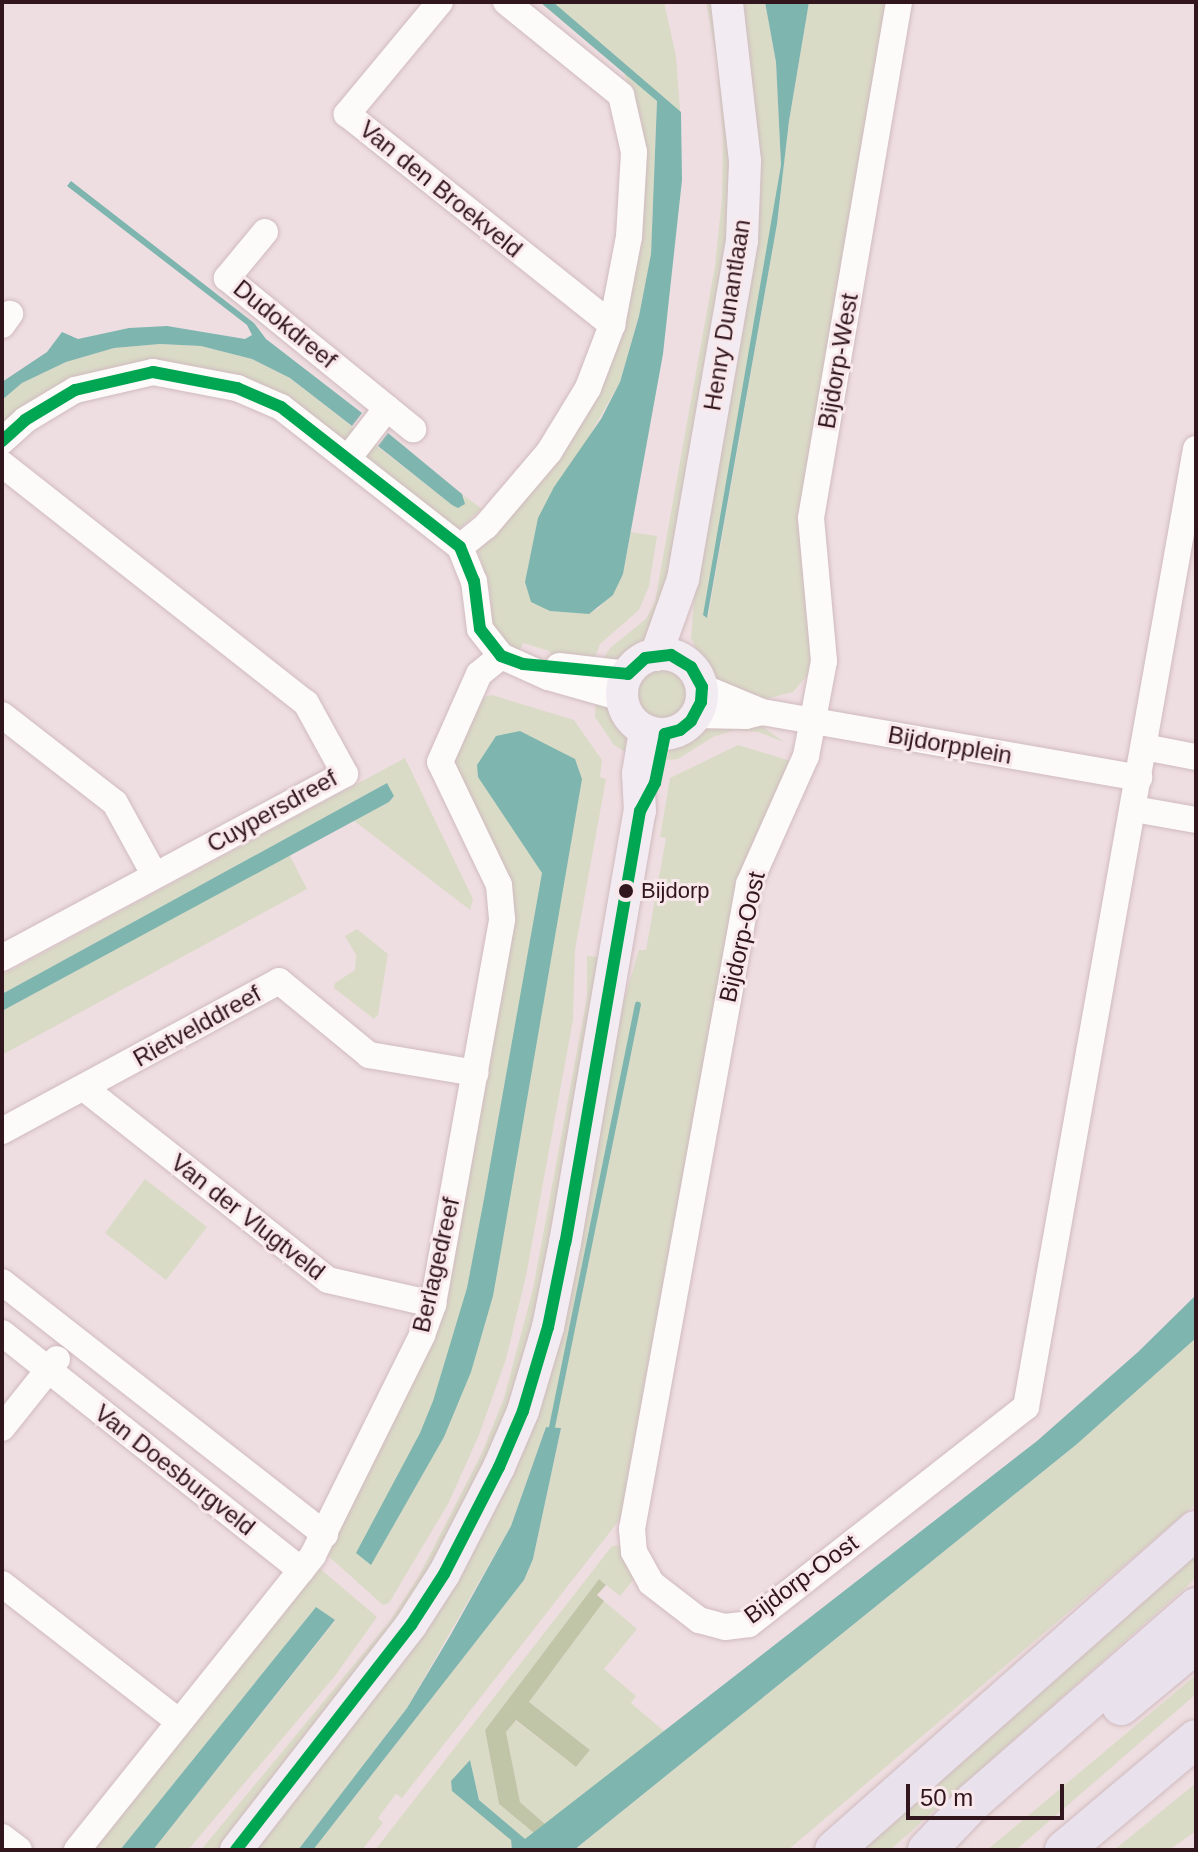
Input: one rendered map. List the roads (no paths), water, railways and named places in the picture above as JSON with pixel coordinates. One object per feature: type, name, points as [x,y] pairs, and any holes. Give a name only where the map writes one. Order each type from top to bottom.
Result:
[{"type":"highway","points":[[834,1850],[1196,1530]]},
{"type":"highway","points":[[927,1850],[974,1801],[1196,1607]]},
{"type":"highway","points":[[950,1850],[1196,1644]]},
{"type":"highway","points":[[1064,1850],[1196,1739]]},
{"type":"main road","name":"Henry Dunantlaan","points":[[685,680],[683,579],[742,240],[745,161],[727,2]]},
{"type":"main road","points":[[635,665],[685,680],[680,730],[655,732],[630,717],[625,686],[635,665]]},
{"type":"main road","points":[[236,1850],[411,1625],[436,1587],[499,1467],[523,1411],[548,1327],[565,1243],[640,811],[655,783],[655,732]]},
{"type":"street","name":"Van den Broekveld","points":[[440,2],[347,114],[612,325]]},
{"type":"street","points":[[460,547],[486,526],[549,452],[588,388],[612,325],[629,237],[634,152],[621,95],[506,2]]},
{"type":"street","name":"Bijdorp-West","points":[[812,722],[824,661],[811,518],[899,2]]},
{"type":"street","name":"Dudokdreef","points":[[265,232],[227,278],[413,429]]},
{"type":"street","points":[[2,441],[25,420],[75,390],[153,372],[237,388],[281,407],[349,457],[460,547],[474,581],[480,629],[512,660],[548,677],[625,686]]},
{"type":"street","points":[[349,457],[387,408]]},
{"type":"street","points":[[1139,778],[1196,449]]},
{"type":"street","name":"Cuypersdreef","points":[[2,464],[306,703],[345,774],[2,958]]},
{"type":"street","name":"Berlagedreef","points":[[77,1850],[301,1570],[325,1534],[422,1335],[433,1304],[502,919],[499,885],[440,762],[479,674],[512,660]]},
{"type":"street","name":"Bijdorpplein","points":[[685,680],[746,716],[762,712],[1139,778]]},
{"type":"street","points":[[2,715],[115,803],[154,874]]},
{"type":"street","name":"Bijdorp-Oost","points":[[812,722],[806,756],[749,884],[632,1529],[634,1552],[651,1583],[699,1620],[725,1627],[749,1624],[1026,1407],[1139,778]]},
{"type":"street","points":[[1144,747],[1196,757]]},
{"type":"street","points":[[1134,809],[1196,820]]},
{"type":"street","name":"Rietvelddreef","points":[[2,1131],[279,981],[369,1055],[475,1073]]},
{"type":"street","name":"Van der Vlugtveld","points":[[84,1088],[328,1280],[433,1304]]},
{"type":"street","name":"Van Doesburgveld","points":[[2,1282],[325,1534]]},
{"type":"street","name":"Van Doesburgveld","points":[[2,1333],[301,1570]]},
{"type":"street","points":[[2,1428],[73,1339]]},
{"type":"street","points":[[2,1584],[179,1722]]},
{"type":"street","points":[[2,1837],[19,1850]]},
{"type":"water","points":[[540,2],[553,2],[681,112],[682,180],[663,354],[623,574],[613,595],[589,614],[550,611],[531,602],[525,582],[538,518],[554,487],[601,419],[620,382],[639,316],[651,254],[657,101]]},
{"type":"water","points":[[765,2],[809,2],[789,121],[777,224],[707,618],[703,615],[781,165],[776,62]]},
{"type":"water","points":[[71,181],[254,323],[266,339],[362,413],[352,426],[290,378],[252,359],[201,346],[160,344],[114,348],[66,362],[22,383],[2,400],[2,382],[47,352],[62,332],[78,339],[129,328],[167,326],[245,339],[252,335],[247,325],[67,186]]},
{"type":"water","points":[[388,433],[462,494],[465,504],[458,508],[452,505],[378,446]]},
{"type":"water","points":[[520,731],[575,759],[582,779],[493,1296],[471,1372],[444,1437],[371,1565],[356,1553],[420,1433],[433,1401],[467,1288],[484,1199],[542,873],[478,777],[477,765],[496,736]]},
{"type":"water","points":[[387,783],[394,796],[389,802],[2,1011],[2,994]]},
{"type":"water","points":[[1196,1295],[1196,1338],[1077,1444],[574,1850],[512,1850],[511,1840],[452,1791],[451,1781],[470,1760],[479,1800],[525,1839],[1037,1441],[1138,1352]]},
{"type":"water","points":[[546,1427],[561,1428],[533,1559],[524,1580],[313,1850],[298,1850],[407,1708],[450,1636],[511,1526]]},
{"type":"water","points":[[316,1607],[335,1620],[153,1850],[120,1850]]},
{"type":"waterway","points":[[552,1427],[638,1005]]},
{"type":"place","name":"Bijdorp","points":[[626,891]]}]
